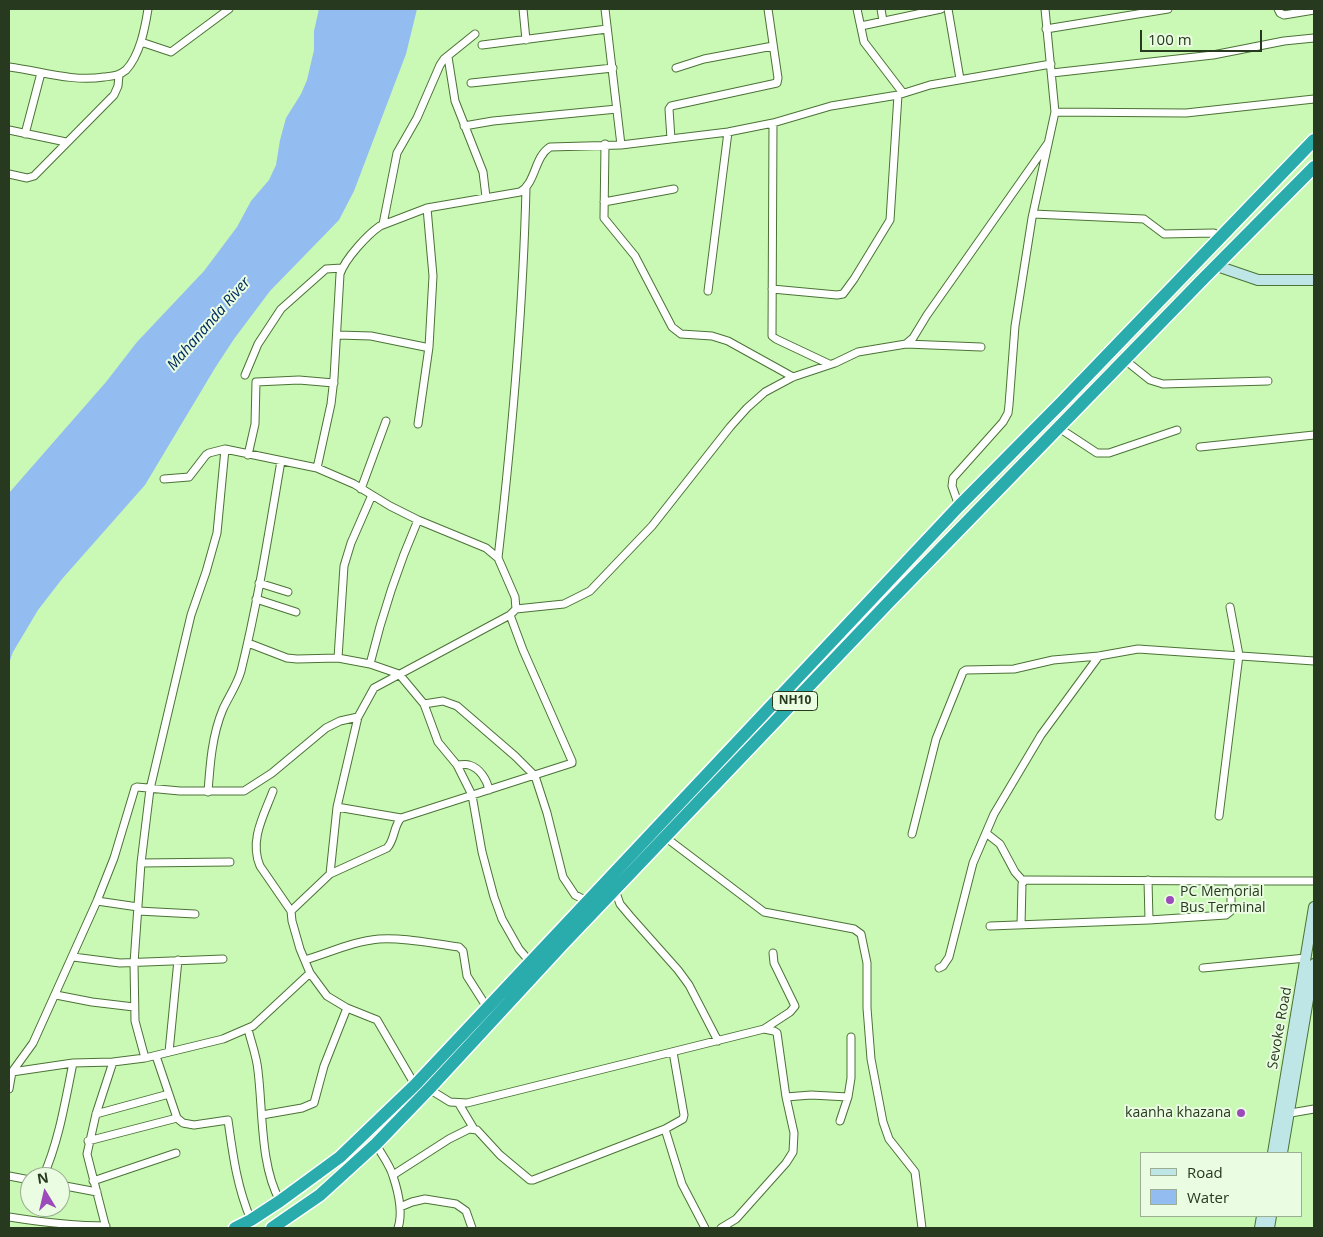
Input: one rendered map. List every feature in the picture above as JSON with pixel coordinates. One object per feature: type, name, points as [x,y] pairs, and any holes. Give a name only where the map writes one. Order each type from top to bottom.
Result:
[{"type":"highway","points":[[235,1228],[280,1201],[340,1156],[415,1085],[531,963],[593,904],[622,866],[791,683],[959,506],[1061,403],[1314,140]]},
{"type":"highway","name":"NH10","points":[[272,1228],[320,1195],[376,1144],[429,1089],[593,904],[616,890],[889,602],[1314,167]]},
{"type":"main road","points":[[1216,266],[1258,280],[1314,280]]},
{"type":"main road","name":"Sevoke Road","points":[[1273,1152],[1284,1114],[1310,961],[1314,907]]},
{"type":"main road","name":"Sevoke Road","points":[[1282,1152],[1284,1114]]},
{"type":"street","points":[[9,67],[75,79],[119,75],[131,64],[141,42],[148,9]]},
{"type":"street","points":[[141,42],[171,52],[228,9]]},
{"type":"street","points":[[523,9],[526,40]]},
{"type":"street","points":[[605,9],[621,145]]},
{"type":"street","points":[[671,139],[669,109],[671,106],[777,83],[778,78],[768,9]]},
{"type":"street","points":[[772,288],[837,295],[843,294],[890,220],[901,94],[864,43],[857,9]]},
{"type":"street","points":[[881,9],[883,21]]},
{"type":"street","points":[[861,26],[941,9]]},
{"type":"street","points":[[948,9],[960,79]]},
{"type":"street","points":[[959,506],[952,486],[953,478],[1008,414],[1015,326],[1033,214],[1055,112],[1045,9]]},
{"type":"street","points":[[1046,30],[1168,9]]},
{"type":"street","points":[[1278,9],[1280,14],[1284,15],[1314,10]]},
{"type":"street","points":[[482,45],[607,29]]},
{"type":"street","points":[[383,224],[397,153],[418,114],[440,65],[475,34]]},
{"type":"street","points":[[1052,73],[1213,55],[1284,41],[1314,38]]},
{"type":"street","points":[[676,68],[704,59],[773,46]]},
{"type":"street","points":[[448,57],[455,101],[482,169],[486,197]]},
{"type":"street","points":[[498,558],[511,442],[524,249],[526,188],[543,153],[550,147],[621,145],[728,132],[774,123],[831,106],[901,94],[930,85],[1051,64]]},
{"type":"street","points":[[471,83],[612,68]]},
{"type":"street","points":[[26,134],[41,73]]},
{"type":"street","points":[[9,174],[28,178],[32,177],[114,95],[118,86],[119,75]]},
{"type":"street","points":[[1055,112],[1186,113],[1314,98]]},
{"type":"street","points":[[464,126],[494,121],[617,109]]},
{"type":"street","points":[[774,123],[772,337],[829,364]]},
{"type":"street","points":[[9,130],[66,142]]},
{"type":"street","points":[[708,291],[728,132]]},
{"type":"street","points":[[906,344],[913,338],[1048,143]]},
{"type":"street","points":[[605,144],[603,214],[606,222],[635,256],[660,307],[675,331],[680,334],[712,336],[723,340],[793,377]]},
{"type":"street","points":[[317,468],[334,383],[338,336],[339,280],[342,268],[374,230],[383,224],[427,208],[520,192],[526,188]]},
{"type":"street","points":[[604,202],[674,189]]},
{"type":"street","points":[[418,424],[429,347],[433,276],[427,208]]},
{"type":"street","points":[[1033,214],[1144,219],[1164,234],[1214,233],[1221,237]]},
{"type":"street","points":[[245,375],[258,344],[281,309],[326,269],[342,268]]},
{"type":"street","points":[[338,336],[372,336],[425,348],[429,347]]},
{"type":"street","points":[[330,874],[336,807],[358,717],[374,688],[510,615],[516,609],[564,604],[590,591],[652,526],[696,469],[748,408],[765,392],[793,377],[858,352],[906,344],[981,348]]},
{"type":"street","points":[[1124,360],[1150,380],[1163,384],[1190,385],[1268,381]]},
{"type":"street","points":[[248,455],[255,424],[256,382],[299,380],[334,383]]},
{"type":"street","points":[[362,489],[386,422]]},
{"type":"street","points":[[1059,428],[1101,454],[1176,430]]},
{"type":"street","points":[[1200,447],[1314,435]]},
{"type":"street","points":[[164,479],[189,478],[206,455],[225,449],[317,468],[362,489],[418,520],[486,548],[498,558],[515,597],[516,609]]},
{"type":"street","points":[[145,1058],[135,1021],[134,963],[141,863],[150,789],[191,615],[217,533],[225,449]]},
{"type":"street","points":[[208,792],[213,747],[218,726],[238,680],[248,643],[266,554],[281,461]]},
{"type":"street","points":[[338,658],[344,566],[351,543],[372,495]]},
{"type":"street","points":[[370,664],[393,585],[418,520]]},
{"type":"street","points":[[259,583],[288,592]]},
{"type":"street","points":[[256,599],[296,612]]},
{"type":"street","points":[[1219,816],[1239,655],[1230,607]]},
{"type":"street","points":[[336,807],[401,818],[570,764],[572,761],[510,615]]},
{"type":"street","points":[[248,643],[287,658],[338,658],[370,664],[399,674],[424,704],[438,742],[456,764],[472,796],[486,873],[496,904],[519,949],[531,963]]},
{"type":"street","points":[[912,834],[936,739],[964,671],[968,669],[1014,670],[1054,660],[1099,656],[1138,649],[1314,660]]},
{"type":"street","points":[[939,968],[943,966],[949,957],[973,863],[994,814],[1041,735],[1099,656]]},
{"type":"street","points":[[424,704],[443,701],[457,706],[515,756],[535,776],[547,813],[563,877],[575,895],[593,904]]},
{"type":"street","points":[[9,1089],[12,1072],[33,1044],[97,901],[114,858],[134,788],[239,792],[248,789],[272,772],[326,728],[340,721],[358,717]]},
{"type":"street","points":[[456,764],[469,764],[476,769],[487,780],[489,790]]},
{"type":"street","points":[[272,791],[255,840],[257,859],[291,911],[300,949],[310,973],[327,996],[346,1008],[377,1020],[415,1085]]},
{"type":"street","points":[[291,911],[330,874],[388,848],[396,823],[401,818]]},
{"type":"street","points":[[986,833],[1000,844],[1015,872],[1023,881],[1314,881]]},
{"type":"street","points":[[665,837],[764,912],[854,929],[861,934],[867,963],[867,1008],[871,1059],[882,1122],[889,1139],[915,1172],[922,1228]]},
{"type":"street","points":[[141,863],[230,862]]},
{"type":"street","points":[[1148,880],[1149,920]]},
{"type":"street","points":[[1022,925],[1023,881]]},
{"type":"street","points":[[990,926],[1149,920],[1228,914],[1231,910],[1231,881]]},
{"type":"street","points":[[616,890],[620,904],[689,985],[718,1041]]},
{"type":"street","points":[[97,901],[138,909],[195,914]]},
{"type":"street","points":[[305,960],[365,941],[379,939],[459,947],[463,951],[467,976],[488,1009]]},
{"type":"street","points":[[429,1089],[450,1102],[458,1104],[467,1103],[764,1029],[790,1012],[795,1006],[774,963],[773,953]]},
{"type":"street","points":[[73,957],[120,963],[223,959]]},
{"type":"street","points":[[169,1052],[178,960]]},
{"type":"street","points":[[1204,968],[1310,961]]},
{"type":"street","points":[[12,1072],[73,1063],[113,1062],[145,1058],[224,1039],[254,1026],[310,973]]},
{"type":"street","points":[[56,995],[134,1007]]},
{"type":"street","points":[[262,1115],[302,1108],[314,1103],[324,1066],[346,1008]]},
{"type":"street","points":[[248,1029],[258,1068],[270,1175],[275,1193],[280,1201]]},
{"type":"street","points":[[721,1228],[742,1212],[786,1163],[793,1152],[794,1133],[786,1097],[777,1033],[764,1029]]},
{"type":"street","points":[[840,1121],[848,1097],[851,1078],[851,1037]]},
{"type":"street","points":[[458,1104],[474,1129],[500,1155],[530,1180],[533,1180],[665,1129],[683,1119],[684,1115],[673,1052]]},
{"type":"street","points":[[156,1056],[177,1118],[183,1124],[194,1125],[228,1120],[235,1173],[242,1200],[251,1220]]},
{"type":"street","points":[[9,1216],[34,1225],[106,1227],[87,1154],[88,1142],[113,1062]]},
{"type":"street","points":[[48,1167],[59,1132],[73,1063]]},
{"type":"street","points":[[96,1114],[169,1094]]},
{"type":"street","points":[[786,1097],[811,1095],[848,1097]]},
{"type":"street","points":[[1284,1114],[1314,1109]]},
{"type":"street","points":[[88,1142],[177,1118]]},
{"type":"street","points":[[393,1175],[449,1139],[469,1129],[474,1129]]},
{"type":"street","points":[[665,1129],[682,1184],[704,1228]]},
{"type":"street","points":[[376,1144],[393,1175],[400,1208],[398,1228]]},
{"type":"street","points":[[93,1181],[176,1153]]},
{"type":"street","points":[[70,1187],[96,1192]]},
{"type":"street","points":[[400,1208],[412,1202],[425,1200],[456,1204],[466,1211],[472,1228]]},
{"type":"water","name":"Mahananda River","points":[[319,9],[417,9],[406,54],[354,191],[339,220],[270,291],[234,339],[145,485],[62,579],[38,610],[13,652],[9,663],[9,493],[106,382],[137,342],[204,271],[237,227],[251,201],[269,180],[276,165],[286,118],[301,94],[307,80],[314,50],[314,31]]},
{"type":"place","name":"PC Memorial Bus Terminal","points":[[1170,900]]},
{"type":"place","name":"kaanha khazana","points":[[1241,1113]]}]
